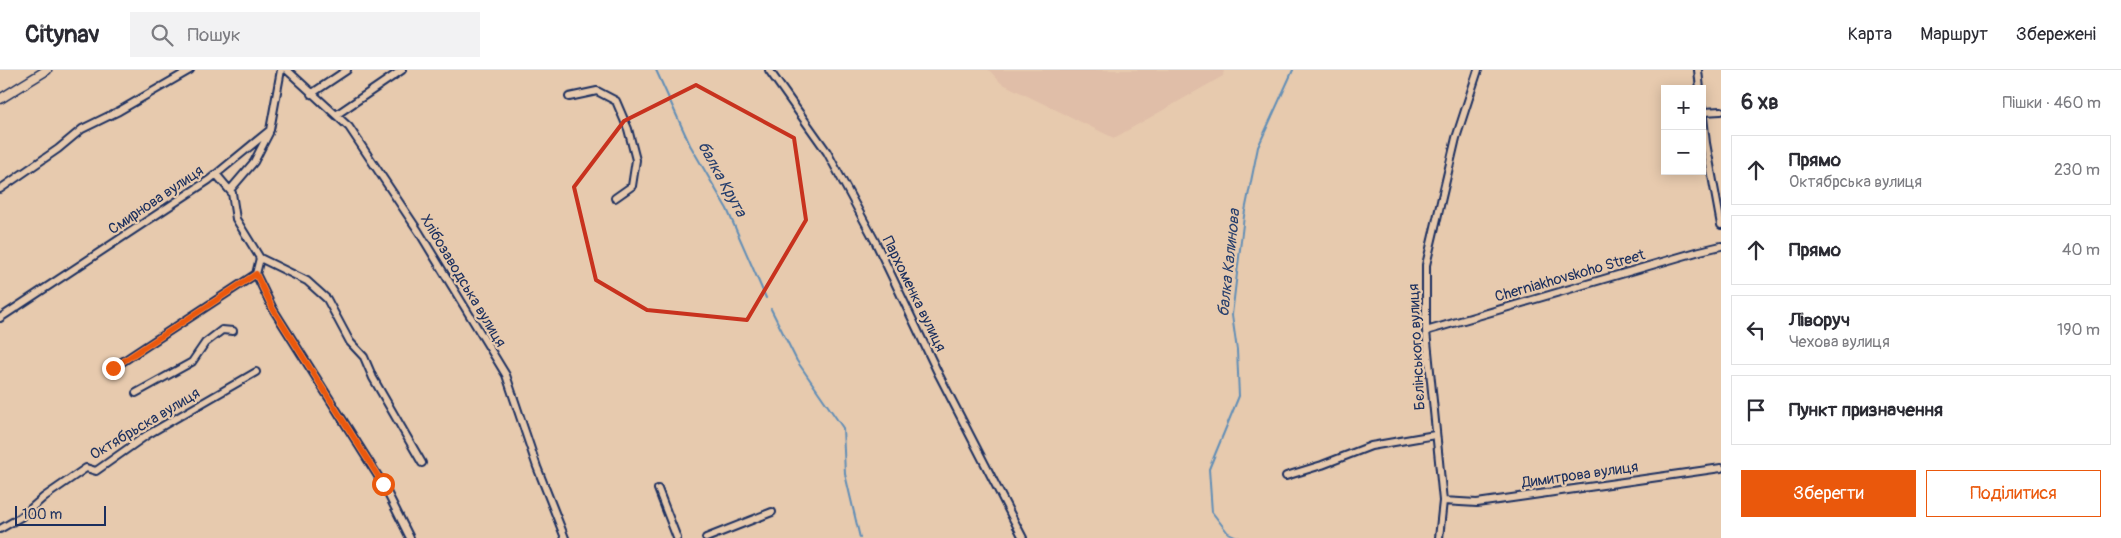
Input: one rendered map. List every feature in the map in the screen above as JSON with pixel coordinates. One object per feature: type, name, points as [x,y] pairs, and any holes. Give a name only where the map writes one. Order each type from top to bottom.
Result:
[{"type":"street","points":[[0,99],[47,70]]},
{"type":"street","points":[[0,188],[58,149],[82,129],[119,111],[190,70]]},
{"type":"street","points":[[230,190],[254,162],[270,130],[281,70]]},
{"type":"street","name":"Хлібозаводська вулиця","points":[[286,70],[349,127],[420,232],[506,375],[565,538]]},
{"type":"street","points":[[311,94],[347,70]]},
{"type":"street","points":[[336,115],[402,70]]},
{"type":"street","name":"Пархоменка вулиця","points":[[769,70],[828,152],[876,243],[939,375],[1023,538]]},
{"type":"street","name":"Бєлінського вулиця","points":[[1439,538],[1443,501],[1426,332],[1426,265],[1456,138],[1478,70]]},
{"type":"street","points":[[1698,70],[1700,85]]},
{"type":"street","points":[[569,97],[597,91],[616,101],[628,128],[636,160],[632,186],[615,198]]},
{"type":"street","points":[[1706,112],[1721,111]]},
{"type":"street","name":"Смирнова вулиця","points":[[0,318],[216,174],[270,130]]},
{"type":"street","points":[[1705,130],[1721,225]]},
{"type":"street","points":[[216,174],[230,190],[236,219],[260,258],[307,281],[327,299],[350,342],[364,356],[372,378],[422,463]]},
{"type":"street","name":"Cherniakhovskoho Street","points":[[1426,332],[1691,253],[1721,246]]},
{"type":"street","points":[[260,258],[256,274],[273,309],[383,484],[410,538]]},
{"type":"street","points":[[113,368],[256,274]]},
{"type":"street","points":[[136,393],[192,362],[205,343],[222,330],[233,331]]},
{"type":"street","name":"Октябрьска вулиця","points":[[0,529],[21,517],[44,497],[86,468],[96,471],[155,430],[256,372]]},
{"type":"street","points":[[1286,476],[1322,465],[1370,446],[1435,435]]},
{"type":"street","name":"Димитрова вулиця","points":[[1443,501],[1477,503],[1721,468]]},
{"type":"street","points":[[658,489],[678,538]]},
{"type":"street","points":[[706,538],[772,512]]},
{"type":"highlighted area","points":[[696,85],[794,138],[806,220],[747,320],[647,310],[596,280],[574,187],[624,121]]},
{"type":"shaded area","points":[[989,70],[1224,70],[1223,76],[1114,138],[1001,83]]},
{"type":"waterway","name":"балка Крута","points":[[656,70],[690,145],[727,209],[766,298]]},
{"type":"waterway","name":"балка Калинова","points":[[1239,538],[1228,533],[1212,512],[1209,469],[1239,396],[1237,350],[1232,315],[1244,216],[1258,147],[1293,70]]},
{"type":"waterway","name":"балка Крута","points":[[771,309],[797,361],[843,428],[845,474],[860,538]]},
{"type":"route","points":[[113,368],[256,274],[273,309],[383,484]]}]
